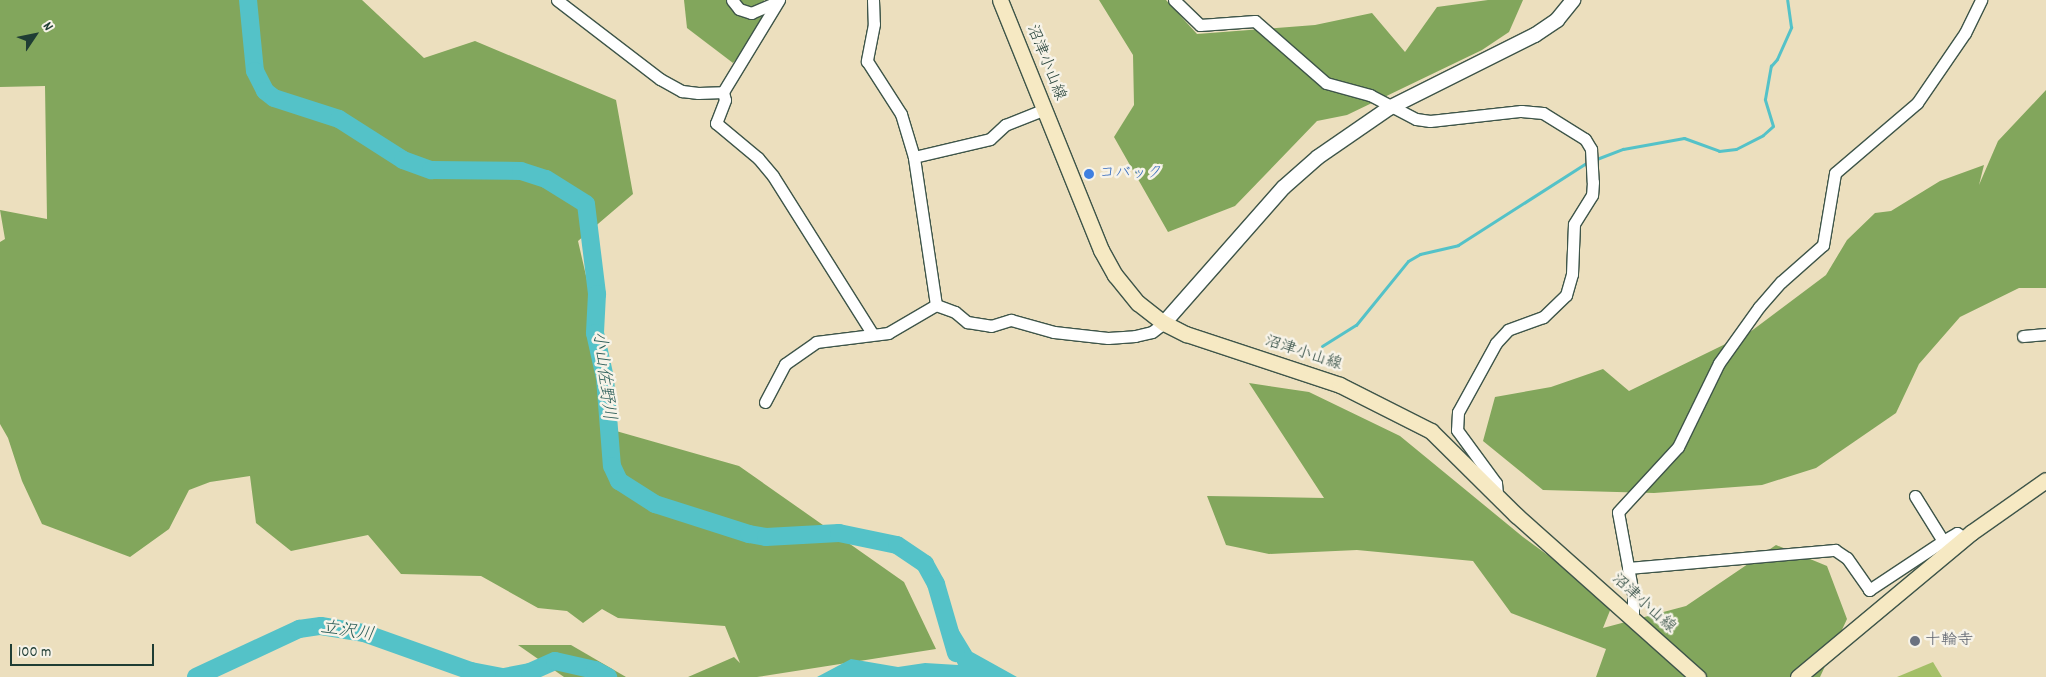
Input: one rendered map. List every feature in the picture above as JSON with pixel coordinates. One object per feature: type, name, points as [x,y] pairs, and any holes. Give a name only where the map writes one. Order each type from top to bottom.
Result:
[{"type":"main road","name":"沼津小山線","points":[[1000,0],[1101,250],[1115,275],[1138,304],[1164,323],[1186,334],[1340,384],[1388,407],[1431,431],[1496,494],[1698,677]]},
{"type":"main road","points":[[1798,677],[1964,538],[2046,480]]},
{"type":"street","points":[[557,0],[660,79],[682,91],[724,92]]},
{"type":"street","points":[[732,0],[738,9],[752,13],[778,1]]},
{"type":"street","points":[[873,0],[874,24],[867,62],[900,114],[914,157],[936,305]]},
{"type":"street","points":[[1174,0],[1200,25],[1254,21],[1326,83],[1370,95],[1389,108],[1430,121],[1521,111],[1543,113],[1585,139],[1592,155],[1594,170],[1592,195],[1574,224],[1572,274],[1566,294],[1543,316],[1508,330],[1496,343],[1458,412],[1457,430],[1496,484],[1496,494]]},
{"type":"street","points":[[936,305],[955,312],[967,322],[991,326],[1011,320],[1054,332],[1108,338],[1148,333],[1164,323],[1284,187],[1318,157],[1389,108],[1535,35],[1557,20],[1573,0]]},
{"type":"street","points":[[1633,619],[1633,594],[1618,512],[1678,447],[1719,363],[1759,307],[1781,282],[1823,245],[1835,173],[1917,103],[1965,33],[1981,0]]},
{"type":"street","points":[[778,1],[724,92],[725,100],[716,123],[758,158],[773,176],[872,332]]},
{"type":"street","points":[[914,157],[990,139],[1005,126],[1045,109]]},
{"type":"street","points":[[765,402],[793,355],[816,342],[872,332],[888,333],[936,305]]},
{"type":"street","points":[[2023,336],[2046,334]]},
{"type":"street","points":[[1915,496],[1944,541]]},
{"type":"street","points":[[1628,568],[1835,550],[1847,558],[1869,590],[1957,533],[1964,538]]},
{"type":"green space","points":[[0,0],[362,0],[424,58],[475,41],[616,100],[633,194],[578,241],[596,319],[609,429],[739,466],[904,582],[936,649],[757,677],[688,677],[734,657],[740,663],[725,626],[618,618],[602,609],[583,623],[567,611],[538,608],[481,576],[401,574],[368,535],[291,551],[256,523],[250,476],[210,482],[189,490],[169,529],[130,557],[42,524],[22,481],[8,438],[0,424],[0,242],[5,239],[0,210],[47,219],[45,86],[0,87]]},
{"type":"green space","points":[[684,0],[764,0],[766,22],[733,63],[687,28]]},
{"type":"green space","points":[[1099,0],[1166,0],[1197,34],[1315,25],[1372,13],[1405,52],[1437,7],[1488,0],[1523,0],[1509,32],[1482,50],[1347,115],[1317,121],[1235,206],[1168,232],[1114,137],[1134,105],[1133,55]]},
{"type":"green space","points":[[2046,90],[2046,288],[2019,288],[1960,317],[1919,364],[1896,413],[1816,468],[1762,485],[1654,493],[1543,490],[1483,441],[1495,397],[1551,387],[1603,369],[1629,391],[1750,332],[1826,275],[1847,240],[1875,213],[1891,211],[1940,181],[1984,165],[1979,185],[1998,141]]},
{"type":"green space","points":[[1249,383],[1309,392],[1400,436],[1523,537],[1583,581],[1611,608],[1603,628],[1686,606],[1776,545],[1827,566],[1847,619],[1820,677],[1596,677],[1606,649],[1511,613],[1473,561],[1357,550],[1269,554],[1226,545],[1207,496],[1324,498]]},
{"type":"green space","points":[[518,645],[571,645],[626,677],[564,677]]},
{"type":"green space","points":[[1933,662],[1942,677],[1897,677]]},
{"type":"water","points":[[958,629],[972,652],[1017,677],[817,677],[851,659],[898,667],[925,663],[958,665],[944,631]]},
{"type":"waterway","name":"小山佐野川","points":[[248,0],[255,71],[265,91],[274,98],[339,119],[403,160],[431,170],[521,171],[546,179],[586,204],[597,294],[595,333],[605,378],[612,466],[619,481],[655,504],[749,534],[766,537],[839,533],[897,545],[925,564],[936,584],[956,653]]},
{"type":"waterway","points":[[1594,160],[1623,149],[1684,138],[1719,151],[1736,149],[1763,135],[1773,126],[1765,99],[1771,66],[1777,59],[1791,27],[1787,0]]},
{"type":"waterway","points":[[1322,346],[1356,325],[1408,261],[1420,254],[1458,245],[1588,162]]},
{"type":"waterway","name":"立沢川","points":[[196,677],[299,629],[321,626],[364,633],[471,671],[502,677]]},
{"type":"waterway","name":"立沢川","points":[[504,677],[530,672],[555,661],[595,670],[608,677]]},
{"type":"place","name":"コバック","points":[[1089,174]]},
{"type":"place","name":"十輪寺","points":[[1915,641]]}]
